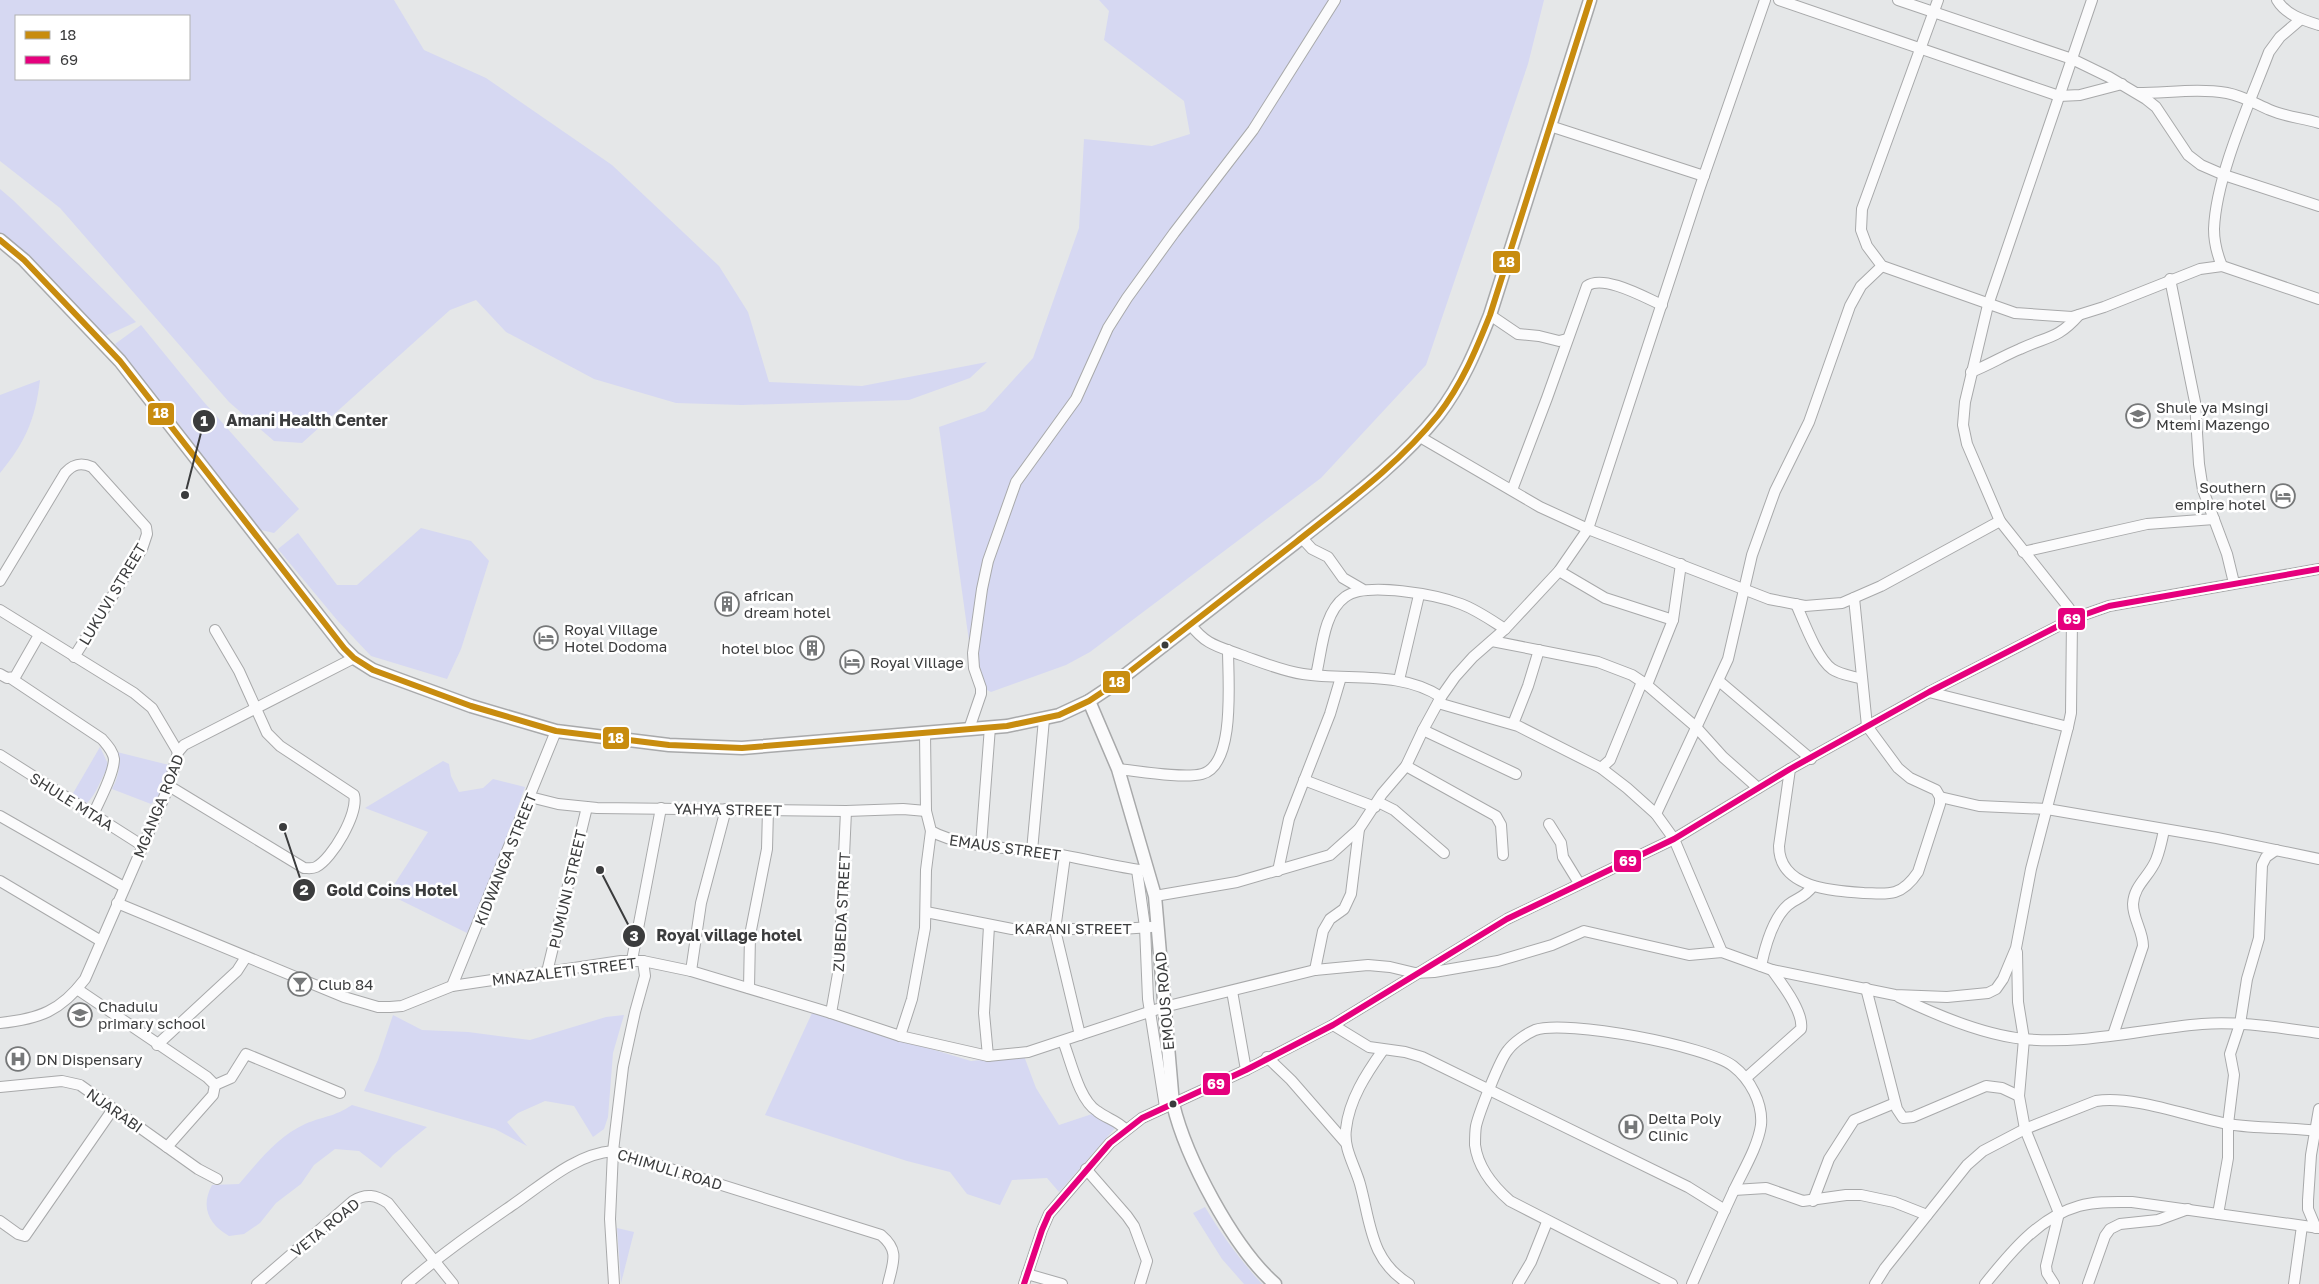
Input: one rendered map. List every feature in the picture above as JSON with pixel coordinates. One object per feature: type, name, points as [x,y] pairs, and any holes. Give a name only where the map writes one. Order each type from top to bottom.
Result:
[{"type":"street","points":[[969,729],[981,694],[981,688],[974,668],[973,653],[983,582],[1016,482],[1076,399],[1112,321],[1174,233],[1253,130],[1336,0]]},
{"type":"street","points":[[0,240],[24,260],[120,361],[344,648],[354,658],[373,670],[471,706],[556,731],[669,745],[742,748],[990,727],[1044,719],[1089,701],[1375,479],[1420,437],[1456,390],[1472,359],[1490,315],[1590,0]]},
{"type":"street","points":[[1155,896],[1238,882],[1330,855],[1359,829],[1406,766],[1440,700],[1473,657],[1505,629],[1559,571],[1588,529],[1704,176],[1765,0]]},
{"type":"street","points":[[1779,0],[2059,96],[2080,95],[2122,84]]},
{"type":"street","points":[[1898,0],[2072,59],[2122,84],[2156,107],[2188,155],[2200,165],[2224,175],[2319,206]]},
{"type":"street","points":[[1938,0],[1922,49],[1862,209],[1861,230],[1867,246],[1882,266],[2015,313],[2072,317],[2104,307],[2170,279],[2200,269],[2222,266],[2319,300]]},
{"type":"street","points":[[1896,995],[1947,997],[1988,993],[1996,989],[2003,979],[2016,948],[2032,870],[2068,727],[2071,708],[2072,619],[2065,603],[2000,521],[1980,478],[1964,433],[1963,413],[1988,305],[2092,0]]},
{"type":"street","points":[[2277,0],[2281,8],[2300,20],[2319,25]]},
{"type":"street","points":[[2222,266],[2214,242],[2214,228],[2224,175],[2269,52],[2280,37],[2300,20]]},
{"type":"street","points":[[2136,93],[2215,92],[2251,100],[2270,110],[2294,118],[2319,123]]},
{"type":"street","points":[[1550,126],[1704,176]]},
{"type":"street","points":[[1656,814],[1728,659],[1746,590],[1752,555],[1775,491],[1809,422],[1850,306],[1860,286],[1882,266]]},
{"type":"street","points":[[2170,279],[2195,402],[2203,490],[2226,554],[2234,583]]},
{"type":"street","points":[[1512,490],[1548,398],[1587,286],[1598,282],[1616,286],[1662,304]]},
{"type":"street","points":[[1490,315],[1518,334],[1540,336],[1559,341],[1567,339]]},
{"type":"street","points":[[1971,372],[1993,364],[2022,348],[2055,336],[2067,328],[2080,315]]},
{"type":"street","points":[[1420,437],[1540,506],[1588,529],[1769,599],[1805,606],[1842,604],[1881,586],[2000,521]]},
{"type":"street","name":"LUKUVI STREET","points":[[0,581],[65,472],[78,464],[85,463],[92,467],[142,521],[147,534],[142,549],[74,657]]},
{"type":"street","points":[[2023,552],[2147,524],[2214,519]]},
{"type":"street","points":[[1301,537],[1312,548],[1328,557],[1343,578],[1362,590]]},
{"type":"street","points":[[1601,768],[1610,760],[1674,620],[1681,564]]},
{"type":"street","points":[[1062,1284],[1026,1279],[1049,1214],[1110,1143],[1142,1118],[1246,1070],[1267,1057],[1333,1025],[1507,919],[1674,839],[1790,769],[1811,759],[1867,726],[2072,619],[2109,606],[2319,569]]},
{"type":"street","points":[[1559,571],[1605,598],[1674,620]]},
{"type":"street","points":[[1316,675],[1332,612],[1345,597],[1362,590],[1380,589],[1461,604],[1505,629]]},
{"type":"street","points":[[1399,680],[1419,595]]},
{"type":"street","points":[[1790,769],[1779,854],[1785,868],[1797,878],[1812,886],[1838,892],[1894,892],[1907,885],[1918,872],[1940,804],[1940,797],[1936,790],[1910,778],[1898,768],[1867,726],[1854,598]]},
{"type":"street","points":[[1796,604],[1819,652],[1828,665],[1839,672],[1862,679]]},
{"type":"street","points":[[0,610],[134,693],[152,708],[178,752]]},
{"type":"street","points":[[1190,624],[1212,646],[1294,672],[1399,680],[1423,687],[1440,700],[1513,724],[1601,768],[1656,814],[1674,839],[1722,952]]},
{"type":"street","points":[[168,786],[304,868],[314,868],[323,862],[340,839],[354,810],[354,795],[280,746],[267,733],[239,670],[215,630]]},
{"type":"street","points":[[12,679],[15,677],[39,635]]},
{"type":"street","points":[[1492,641],[1598,662],[1623,671],[1645,684],[1696,727],[1723,757],[1758,788]]},
{"type":"street","points":[[1118,769],[1200,775],[1215,766],[1221,754],[1227,731],[1228,650]]},
{"type":"street","points":[[1513,724],[1528,686],[1539,650]]},
{"type":"street","name":"MGANGA ROAD","points":[[0,1023],[26,1021],[53,1010],[72,996],[85,979],[168,786],[178,752],[184,745],[354,658]]},
{"type":"street","points":[[0,674],[12,679],[102,739],[111,751],[114,759],[112,768],[93,815]]},
{"type":"street","points":[[1278,871],[1289,819],[1330,714],[1341,677]]},
{"type":"street","points":[[1719,681],[1811,759]]},
{"type":"street","points":[[1929,692],[2068,727]]},
{"type":"street","name":"EMOUS ROAD","points":[[1089,701],[1118,769],[1142,870],[1155,896],[1152,927],[1164,1006],[1169,1106],[1211,1195],[1241,1244],[1275,1284]]},
{"type":"street","points":[[1032,851],[1044,719]]},
{"type":"street","points":[[981,845],[990,727]]},
{"type":"street","points":[[1423,730],[1516,774]]},
{"type":"street","name":"KIDWANGA STREET","points":[[452,986],[556,731]]},
{"type":"street","name":"EMAUS STREET","points":[[925,733],[926,811],[931,831],[941,837],[981,845],[1065,856],[1142,870]]},
{"type":"street","name":"SHULE MTAA","points":[[0,755],[143,846]]},
{"type":"street","points":[[1406,766],[1496,816],[1502,825],[1503,855]]},
{"type":"street","points":[[1304,780],[1394,810],[1444,853]]},
{"type":"street","name":"YAHYA STREET","points":[[530,797],[558,804],[587,807],[846,811],[903,809],[926,811]]},
{"type":"street","points":[[1940,797],[1979,806],[2047,809],[2319,858]]},
{"type":"street","name":"PUMUNI STREET","points":[[548,972],[587,807]]},
{"type":"street","points":[[632,960],[661,808]]},
{"type":"street","points":[[691,971],[701,903],[726,809]]},
{"type":"street","points":[[749,988],[750,935],[767,849],[768,809]]},
{"type":"street","name":"ZUBEDA STREET","points":[[831,1013],[839,968],[846,811]]},
{"type":"street","points":[[0,816],[124,887]]},
{"type":"street","points":[[1549,824],[1561,843],[1563,858],[1579,883]]},
{"type":"street","points":[[1315,970],[1323,931],[1330,918],[1348,905],[1359,829]]},
{"type":"street","points":[[2113,1036],[2143,946],[2143,938],[2134,914],[2134,895],[2156,861],[2164,830]]},
{"type":"street","points":[[900,1036],[912,999],[926,912],[926,870],[931,831]]},
{"type":"street","points":[[2218,1214],[2228,1158],[2228,1124],[2234,1075],[2230,1054],[2240,1024],[2247,979],[2259,938],[2262,865],[2266,857],[2276,850]]},
{"type":"street","points":[[1065,856],[1055,930],[1080,1035]]},
{"type":"street","points":[[1142,870],[1152,927],[1150,1011],[1169,1106]]},
{"type":"street","points":[[0,881],[101,941]]},
{"type":"street","points":[[1760,966],[1765,946],[1784,910],[1790,904],[1805,896],[1812,886]]},
{"type":"street","name":"MNAZALETI STREET","points":[[117,903],[344,997],[378,1007],[402,1006],[452,986],[632,960],[691,971],[900,1036],[988,1056],[1028,1052],[1164,1006],[1315,970],[1368,964],[1390,967],[1415,974]]},
{"type":"street","name":"KARANI STREET","points":[[926,912],[989,926],[1012,929],[1055,930],[1152,927]]},
{"type":"street","points":[[988,1056],[984,1014],[989,926]]},
{"type":"street","points":[[1415,974],[1498,961],[1552,945],[1584,931],[1689,955],[1722,952],[1772,970],[1896,995],[1994,1034],[2024,1039],[2082,1040],[2202,1024],[2240,1024],[2319,1033]]},
{"type":"street","points":[[2016,948],[2018,1002],[2024,1039],[2019,1096],[2025,1129],[2060,1213],[2046,1266],[2047,1273],[2054,1284]]},
{"type":"street","points":[[156,1044],[238,971],[246,957]]},
{"type":"street","points":[[614,1284],[610,1219],[613,1151],[623,1067],[645,976],[644,961]]},
{"type":"street","points":[[1746,1078],[1801,1029],[1801,1019],[1789,995],[1772,970]]},
{"type":"street","points":[[1789,995],[1796,975]]},
{"type":"street","points":[[1866,988],[1900,1116],[1907,1119],[1986,1086],[2002,1088],[2019,1096]]},
{"type":"street","points":[[77,990],[207,1077],[215,1085]]},
{"type":"street","points":[[1232,991],[1246,1070]]},
{"type":"street","points":[[1333,1025],[1359,1042],[1383,1050],[1414,1054],[1489,1089],[1688,1187],[1725,1210]]},
{"type":"street","points":[[1672,1284],[1547,1222],[1510,1201],[1495,1188],[1478,1156],[1475,1145],[1476,1127],[1489,1089],[1507,1051],[1535,1031],[1551,1027],[1569,1027],[1670,1043],[1705,1052],[1732,1065],[1746,1078],[1757,1098],[1760,1125],[1752,1152],[1692,1284]]},
{"type":"street","points":[[1063,1041],[1085,1100],[1096,1111],[1119,1122],[1126,1130]]},
{"type":"street","points":[[1345,1142],[1347,1118],[1354,1098],[1364,1077],[1383,1050]]},
{"type":"street","points":[[215,1085],[230,1078],[246,1054],[340,1093]]},
{"type":"street","points":[[1267,1057],[1291,1080],[1345,1142],[1360,1185],[1366,1218],[1375,1245],[1384,1261],[1399,1278],[1409,1284]]},
{"type":"street","name":"NJARABI","points":[[0,1087],[62,1081],[80,1086],[198,1169],[217,1179]]},
{"type":"street","points":[[167,1147],[213,1095],[215,1085]]},
{"type":"street","points":[[1875,1284],[1885,1268],[1967,1165],[1989,1147],[2025,1129],[2096,1101],[2108,1099],[2167,1109],[2228,1124],[2317,1131]]},
{"type":"street","points":[[1813,1201],[1829,1159],[1854,1120],[1895,1103]]},
{"type":"street","points":[[0,1221],[18,1234],[25,1236],[113,1109]]},
{"type":"street","points":[[2317,1228],[2308,1208],[2310,1162],[2317,1131],[2319,1109]]},
{"type":"street","name":"CHIMULI ROAD","points":[[407,1284],[434,1259],[573,1164],[599,1152],[613,1151],[881,1235],[892,1245],[894,1258],[888,1284]]},
{"type":"street","points":[[1086,1169],[1127,1216],[1138,1237],[1147,1261],[1140,1284]]},
{"type":"street","points":[[1734,1190],[1766,1188],[1799,1201],[1861,1195],[1894,1202],[1927,1215]]},
{"type":"street","name":"VETA ROAD","points":[[257,1284],[353,1202],[364,1196],[375,1196],[388,1203],[453,1284]]},
{"type":"street","points":[[1985,1284],[2006,1258],[2044,1223],[2060,1213],[2079,1205],[2105,1202],[2132,1202],[2189,1208],[2317,1228]]},
{"type":"street","points":[[2088,1284],[2105,1236],[2110,1228],[2120,1224],[2158,1220],[2189,1208]]},
{"type":"street","points":[[1518,1284],[1531,1262],[1547,1222]]},
{"type":"street","points":[[2294,1284],[2302,1226]]},
{"type":"shaded area","points":[[0,0],[394,0],[424,50],[486,78],[612,165],[719,266],[748,312],[769,382],[862,386],[987,362],[970,378],[909,400],[742,405],[676,403],[594,379],[506,332],[476,300],[450,310],[302,443],[274,441],[229,402],[60,208],[0,161]]},
{"type":"shaded area","points":[[1099,0],[1544,0],[1528,64],[1426,365],[1321,478],[1090,652],[1066,665],[991,692],[975,684],[939,427],[985,411],[1033,358],[1079,228],[1084,139],[1152,146],[1190,134],[1184,101],[1104,40],[1109,11]]},
{"type":"shaded area","points":[[0,189],[136,322],[103,337],[0,235]]},
{"type":"shaded area","points":[[141,325],[203,401],[299,509],[274,533],[261,530],[115,344]]},
{"type":"shaded area","points":[[40,380],[28,430],[0,473],[0,395]]},
{"type":"shaded area","points":[[421,528],[471,541],[489,561],[461,649],[447,679],[371,656],[337,620],[278,549],[298,533],[337,585],[357,585]]},
{"type":"shaded area","points":[[100,747],[109,766],[87,803],[72,795]]},
{"type":"shaded area","points":[[117,752],[169,765],[160,795],[151,804],[112,789],[119,771]]},
{"type":"shaded area","points":[[443,761],[449,764],[451,776],[459,792],[483,788],[493,779],[525,787],[500,859],[467,933],[388,894],[428,832],[365,808]]},
{"type":"shaded area","points":[[812,1013],[971,1061],[1024,1056],[1036,1088],[1059,1125],[1095,1113],[1116,1127],[1059,1192],[1047,1178],[1012,1180],[1000,1205],[967,1194],[950,1172],[907,1161],[765,1115]]},
{"type":"shaded area","points":[[393,1015],[422,1030],[468,1032],[530,1040],[606,1017],[624,1015],[613,1053],[608,1117],[604,1129],[593,1137],[574,1106],[545,1101],[518,1113],[507,1122],[527,1146],[495,1129],[364,1091],[378,1060]]},
{"type":"shaded area","points":[[352,1105],[427,1127],[393,1155],[381,1168],[359,1151],[335,1149],[314,1165],[301,1184],[276,1203],[260,1223],[244,1234],[229,1236],[216,1226],[208,1215],[207,1208],[208,1193],[212,1185],[239,1184],[269,1150],[295,1129]]},
{"type":"shaded area","points":[[1205,1207],[1246,1266],[1262,1284],[1244,1284],[1222,1259],[1193,1213]]},
{"type":"shaded area","points":[[617,1228],[634,1232],[621,1283]]},
{"type":"transit line","name":"18","points":[[0,240],[24,260],[120,361],[344,648],[354,658],[373,670],[471,706],[556,731],[669,745],[742,748],[1007,726],[1059,715],[1089,701],[1110,687],[1352,498],[1406,450],[1438,415],[1461,379],[1474,354],[1490,315],[1590,0]]},
{"type":"transit line","name":"69","points":[[1024,1284],[1049,1214],[1110,1143],[1142,1118],[1246,1070],[1333,1025],[1507,919],[1674,839],[1790,769],[1929,692],[2072,619],[2109,606],[2319,569]]},
{"type":"place","name":"Shule ya Msingi Mtemi Mazengo","points":[[2138,416]]},
{"type":"place","name":"Amani Health Center","points":[[185,495]]},
{"type":"place","name":"Southern empire hotel","points":[[2283,496]]},
{"type":"place","name":"african dream hotel","points":[[727,604]]},
{"type":"place","name":"Royal Village Hotel Dodoma","points":[[546,638]]},
{"type":"place","name":"hotel bloc","points":[[812,648]]},
{"type":"place","name":"Royal Village","points":[[852,662]]},
{"type":"place","name":"Gold Coins Hotel","points":[[283,827]]},
{"type":"place","name":"Royal village hotel","points":[[600,870]]},
{"type":"place","name":"Club 84","points":[[300,984]]},
{"type":"place","name":"Chadulu primary school","points":[[80,1015]]},
{"type":"place","name":"DN Dispensary","points":[[18,1059]]},
{"type":"place","name":"Delta Poly Clinic","points":[[1631,1127]]}]
